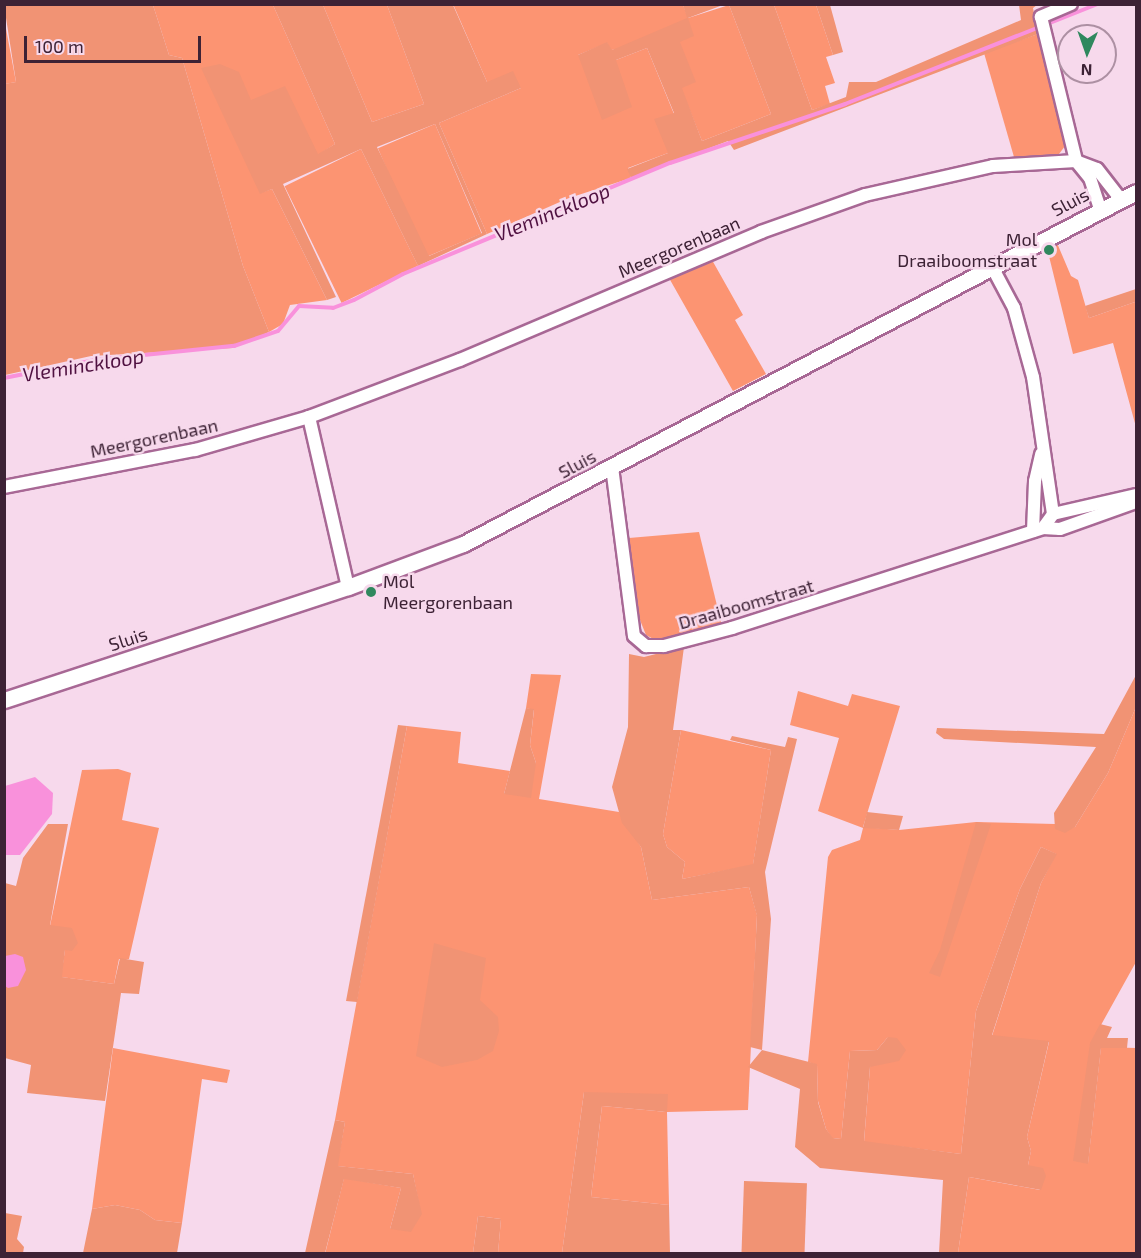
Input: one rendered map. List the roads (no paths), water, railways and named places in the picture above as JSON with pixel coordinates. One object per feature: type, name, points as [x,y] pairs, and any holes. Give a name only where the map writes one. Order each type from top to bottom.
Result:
[{"type":"street","points":[[1071,4],[1041,17],[1076,161],[1090,178],[1100,208]]},
{"type":"street","points":[[1076,161],[1097,169],[1120,198]]},
{"type":"street","name":"Meergorenbaan","points":[[4,487],[195,450],[309,417],[439,368],[816,210],[993,166],[1076,161]]},
{"type":"street","name":"Sluis","points":[[4,700],[348,587],[463,544],[1100,208],[1137,192]]},
{"type":"street","points":[[991,265],[1014,308],[1023,340],[1034,388],[1041,453],[1053,514]]},
{"type":"street","points":[[309,417],[348,587]]},
{"type":"street","points":[[1038,530],[1035,481],[1041,453]]},
{"type":"street","name":"Draaiboomstraat","points":[[612,467],[634,636],[646,646],[664,646],[732,628],[1038,530]]},
{"type":"street","points":[[1038,530],[1053,514],[1137,495]]},
{"type":"street","points":[[1038,530],[1060,529],[1137,502]]},
{"type":"waterway","name":"Vleminckloop","points":[[4,378],[95,360],[234,346],[278,331],[299,306],[333,308],[354,300],[403,274],[670,163],[845,104],[1097,4]]},
{"type":"place","name":"Mol Draaiboomstraat","points":[[1049,250]]},
{"type":"place","name":"Mol Meergorenbaan","points":[[371,592]]}]
